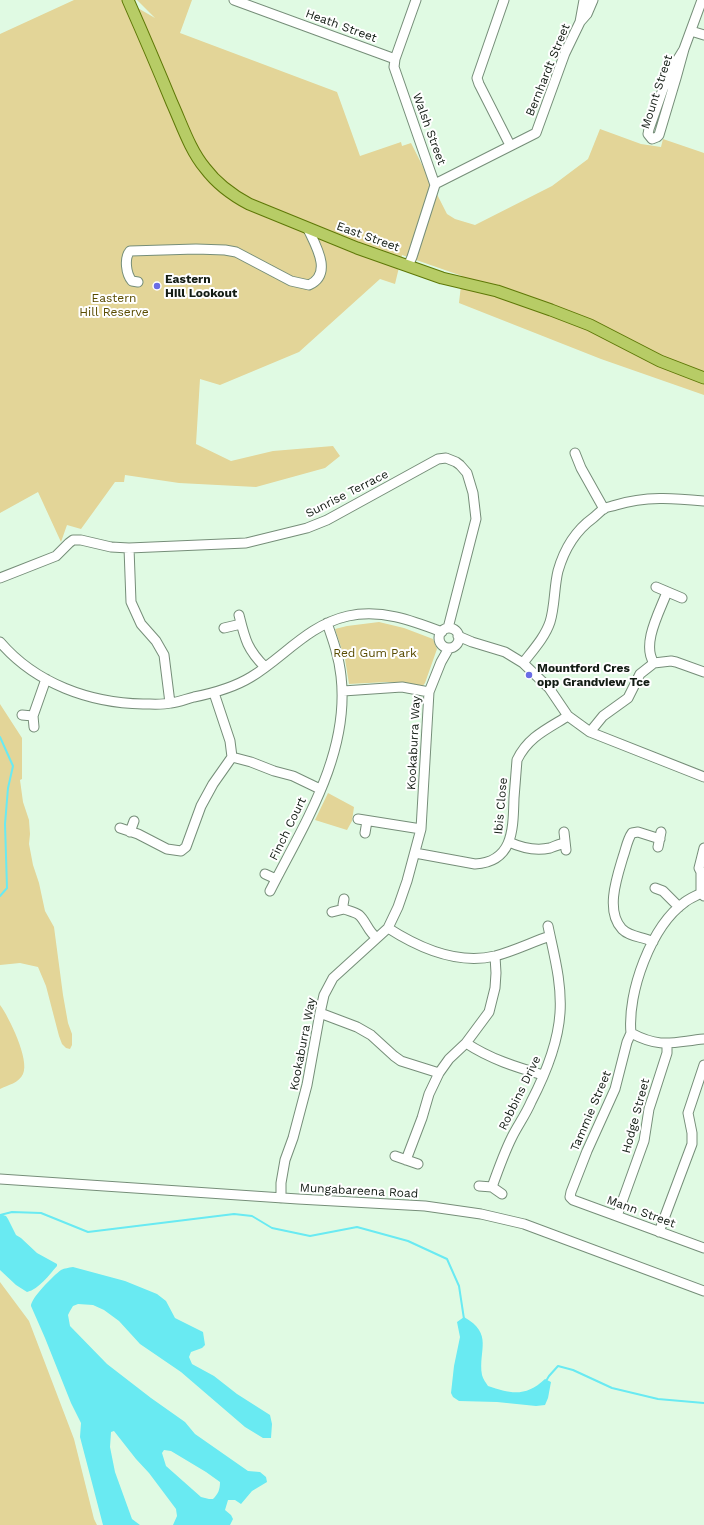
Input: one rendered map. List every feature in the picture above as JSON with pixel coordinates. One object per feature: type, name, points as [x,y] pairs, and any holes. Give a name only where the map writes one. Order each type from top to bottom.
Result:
[{"type":"main road","name":"East Street","points":[[128,0],[185,132],[205,168],[234,196],[308,229],[408,266],[442,278],[496,291],[590,325],[660,361],[704,378]]},
{"type":"street","name":"Heath Street","points":[[234,0],[395,59]]},
{"type":"street","name":"Walsh Street","points":[[408,266],[414,253],[435,184],[394,67],[395,59],[416,0]]},
{"type":"street","points":[[504,0],[477,78],[478,84],[510,145]]},
{"type":"street","name":"Bernhardt Street","points":[[580,22],[584,0]]},
{"type":"street","name":"Bernhardt Street","points":[[435,184],[533,134],[538,129],[565,53],[580,22],[587,14],[593,0]]},
{"type":"street","name":"Mount Street","points":[[684,49],[663,88],[649,129],[648,134],[652,138],[659,135],[684,49],[702,0]]},
{"type":"street","points":[[691,30],[704,35]]},
{"type":"street","points":[[138,282],[132,281],[129,276],[127,260],[130,251],[202,249],[236,252],[291,281],[309,285],[317,280],[322,270],[319,255],[308,229]]},
{"type":"street","points":[[575,453],[581,468],[604,509]]},
{"type":"street","name":"Sunrise Terrace","points":[[0,578],[56,556],[73,540],[81,540],[111,547],[129,548],[246,543],[308,528],[327,520],[438,459],[446,458],[460,465],[466,473],[472,493],[476,519],[453,614],[449,638]]},
{"type":"street","points":[[523,663],[537,646],[550,621],[559,566],[573,538],[585,524],[604,509],[623,503],[654,498],[704,501]]},
{"type":"street","points":[[129,548],[131,602],[141,624],[156,641],[164,655],[170,704]]},
{"type":"street","points":[[656,587],[682,598]]},
{"type":"street","points":[[654,663],[650,653],[650,638],[667,592]]},
{"type":"street","points":[[0,642],[22,662],[46,679],[69,691],[99,700],[134,704],[170,704],[214,693],[234,686],[264,667],[309,632],[327,623],[347,616],[376,614],[393,616],[425,626],[449,638],[472,642],[505,652],[523,663],[549,688],[568,716],[590,732],[704,777]]},
{"type":"street","points":[[224,628],[240,619],[246,642],[253,656],[264,667]]},
{"type":"street","name":"Finch Court","points":[[270,891],[311,811],[333,759],[338,738],[343,706],[342,691],[339,660],[327,623]]},
{"type":"street","name":"Kookaburra Way","points":[[281,1198],[281,1183],[285,1160],[293,1138],[307,1085],[324,996],[334,978],[388,928],[398,907],[421,829],[429,692],[449,638]]},
{"type":"street","points":[[590,732],[603,716],[628,698],[640,674],[654,663],[671,661],[704,672]]},
{"type":"street","points":[[34,728],[33,716],[46,679]]},
{"type":"street","points":[[342,691],[402,687],[429,692]]},
{"type":"street","points":[[120,828],[168,849],[181,851],[186,847],[201,806],[232,757],[230,741],[214,693]]},
{"type":"street","points":[[22,715],[33,716]]},
{"type":"street","name":"Ibis Close","points":[[414,853],[471,864],[482,864],[493,860],[498,856],[509,842],[513,832],[517,760],[522,750],[533,738],[568,716]]},
{"type":"street","points":[[232,757],[293,776],[320,789]]},
{"type":"street","points":[[365,833],[362,820],[421,829]]},
{"type":"street","points":[[130,832],[134,821]]},
{"type":"street","points":[[509,842],[518,846],[537,849],[566,846],[564,832]]},
{"type":"street","points":[[653,942],[643,938],[634,937],[622,929],[615,914],[613,899],[617,878],[630,836],[635,832],[638,832],[660,839]]},
{"type":"street","points":[[702,894],[703,869],[699,868],[704,848]]},
{"type":"street","name":"Finch Court","points":[[265,874],[276,879]]},
{"type":"street","points":[[655,889],[663,891],[679,907]]},
{"type":"street","name":"Tammie Street","points":[[570,1197],[587,1151],[615,1089],[627,1042],[631,1033],[631,1012],[640,970],[653,942],[673,912],[685,902],[702,894]]},
{"type":"street","points":[[344,899],[344,909]]},
{"type":"street","points":[[332,912],[344,909],[361,916],[369,931],[377,938]]},
{"type":"street","name":"Robbins Drive","points":[[492,1187],[506,1150],[532,1102],[554,1046],[560,1014],[559,982],[548,926]]},
{"type":"street","points":[[388,928],[420,947],[459,957],[477,958],[495,956],[550,936]]},
{"type":"street","points":[[406,1160],[422,1118],[429,1094],[439,1073],[449,1059],[466,1043],[489,1012],[496,988],[495,956]]},
{"type":"street","points":[[320,1014],[357,1027],[372,1035],[401,1061],[439,1073]]},
{"type":"street","points":[[631,1033],[651,1042],[667,1044],[704,1039]]},
{"type":"street","points":[[466,1043],[490,1057],[543,1075]]},
{"type":"street","name":"Hodge Street","points":[[616,1216],[644,1141],[649,1108],[667,1053],[667,1044]]},
{"type":"street","points":[[659,1232],[692,1144],[692,1133],[688,1113],[704,1065]]},
{"type":"street","points":[[395,1156],[418,1164]]},
{"type":"street","name":"Mungabareena Road","points":[[0,1179],[425,1206],[481,1214],[524,1224],[704,1291]]},
{"type":"street","points":[[479,1186],[492,1187],[502,1194]]},
{"type":"street","name":"Mann Street","points":[[570,1197],[573,1200],[659,1232],[703,1245]]},
{"type":"green space","name":"Eastern Hill Reserve","points":[[74,0],[124,0],[155,18],[137,0],[192,0],[180,33],[337,92],[360,156],[401,142],[402,146],[411,143],[447,214],[455,219],[475,225],[552,186],[588,159],[600,129],[641,144],[661,147],[663,139],[704,153],[704,395],[601,359],[459,303],[462,276],[402,255],[395,284],[380,279],[299,352],[220,385],[200,379],[196,444],[231,461],[273,451],[333,446],[340,456],[325,468],[256,487],[179,483],[125,475],[124,482],[115,482],[81,529],[67,525],[61,542],[38,492],[0,513],[0,34]]},
{"type":"green space","name":"Red Gum Park","points":[[379,622],[404,628],[433,639],[437,649],[425,683],[422,687],[387,682],[349,684],[345,659],[335,629]]},
{"type":"green space","points":[[0,704],[22,738],[22,779],[20,780],[23,802],[29,820],[29,844],[45,911],[54,927],[63,995],[68,1023],[72,1034],[72,1045],[70,1049],[66,1048],[62,1044],[46,986],[38,967],[20,963],[0,965]]},
{"type":"green space","points":[[328,793],[354,807],[352,821],[347,830],[315,820]]},
{"type":"green space","points":[[0,1005],[18,1039],[24,1059],[24,1068],[23,1074],[19,1080],[0,1089]]},
{"type":"green space","points":[[0,1282],[29,1321],[74,1439],[94,1519],[97,1525],[0,1525]]},
{"type":"water","points":[[0,1214],[6,1216],[16,1235],[37,1253],[57,1264],[57,1266],[44,1281],[36,1288],[27,1292],[16,1285],[0,1270]]},
{"type":"water","points":[[73,1267],[125,1281],[157,1294],[166,1301],[175,1318],[203,1332],[205,1345],[202,1348],[191,1352],[189,1357],[192,1364],[214,1376],[237,1394],[270,1415],[272,1424],[271,1438],[263,1438],[245,1427],[181,1372],[140,1344],[119,1321],[104,1310],[93,1305],[78,1304],[73,1306],[70,1311],[68,1315],[70,1326],[107,1364],[185,1422],[195,1434],[248,1471],[260,1472],[266,1477],[267,1482],[252,1491],[241,1504],[235,1500],[228,1500],[225,1510],[233,1519],[230,1525],[173,1525],[177,1516],[176,1509],[149,1473],[114,1431],[111,1432],[110,1447],[115,1472],[132,1519],[140,1525],[103,1525],[80,1437],[81,1423],[71,1403],[31,1306],[38,1293],[53,1277],[65,1268]],"holes":[[[164,1450],[171,1451],[220,1482],[218,1492],[213,1499],[201,1497],[166,1466],[162,1453]]]},
{"type":"water","points":[[464,1317],[473,1323],[482,1336],[482,1375],[488,1386],[504,1391],[518,1392],[531,1389],[545,1379],[551,1382],[545,1405],[536,1406],[497,1402],[459,1401],[453,1397],[451,1393],[454,1366],[460,1337],[457,1322]]},
{"type":"waterway","points":[[0,737],[13,766],[8,788],[5,824],[7,888],[0,896]]},
{"type":"waterway","points":[[0,1215],[12,1212],[41,1213],[88,1232],[234,1214],[252,1216],[272,1228],[310,1236],[357,1227],[408,1241],[447,1259],[459,1286],[464,1319]]},
{"type":"waterway","points":[[546,1381],[558,1366],[573,1370],[612,1388],[658,1399],[704,1403]]},
{"type":"place","name":"Eastern Hill Lookout","points":[[157,286]]},
{"type":"place","name":"Mountford Cres opp Grandview Tce","points":[[529,675]]}]
